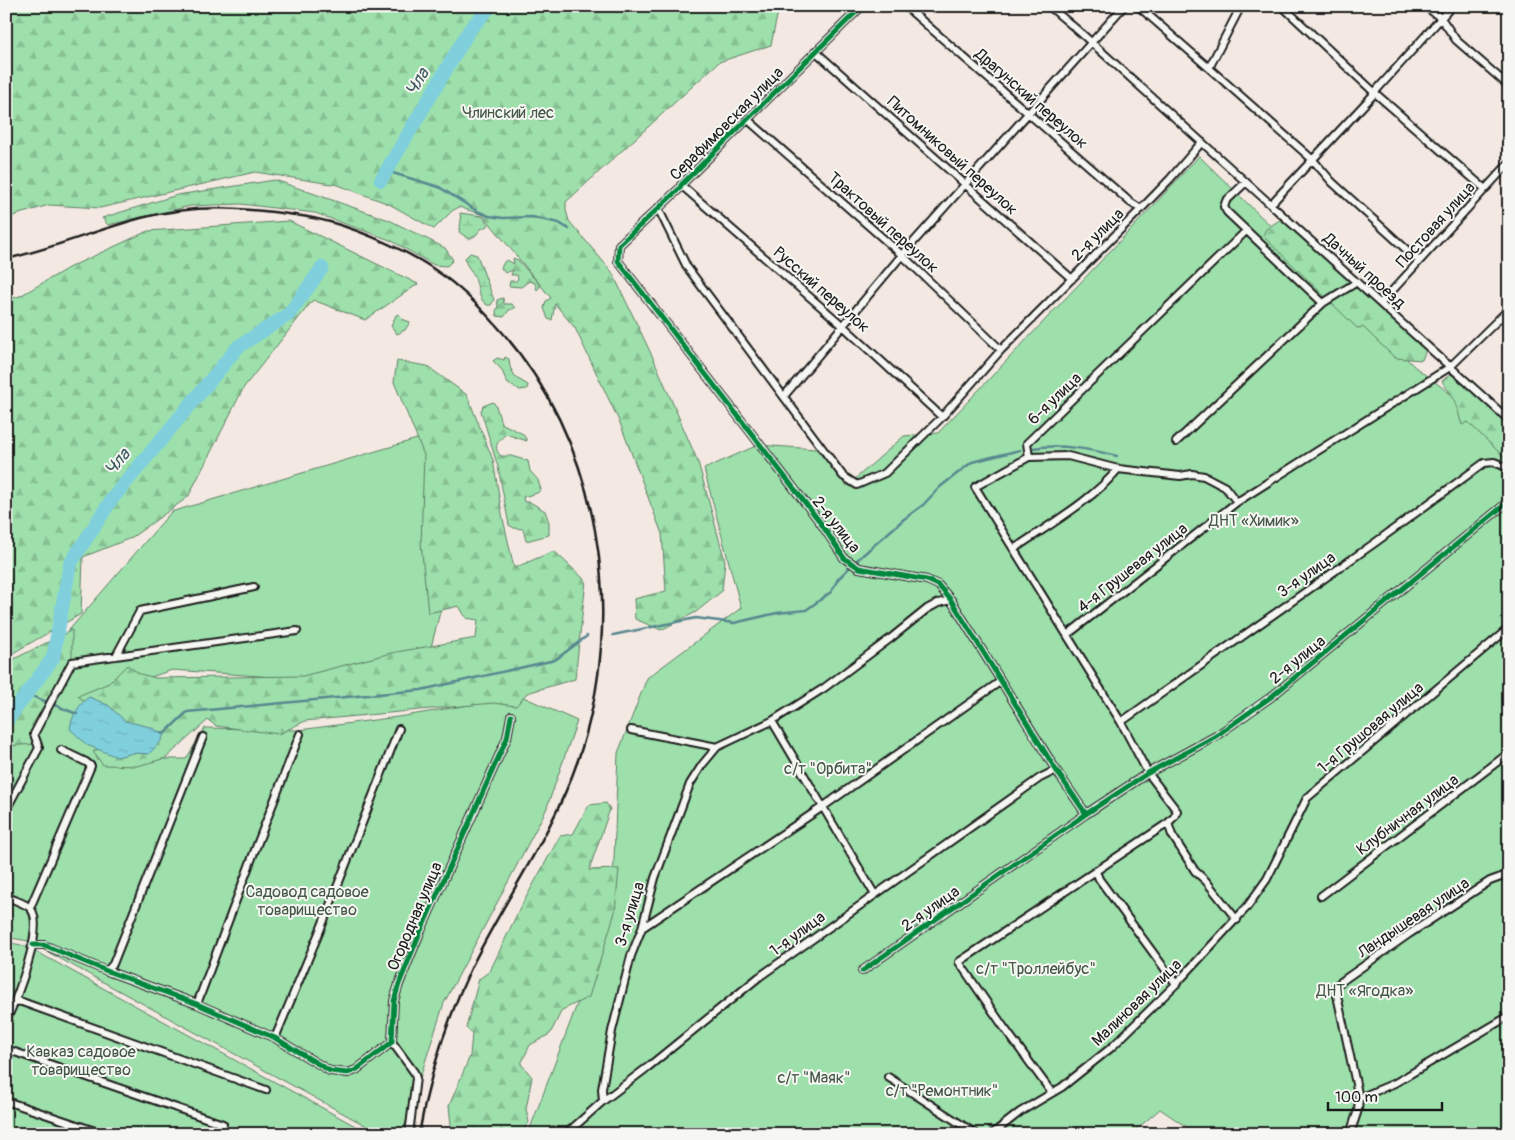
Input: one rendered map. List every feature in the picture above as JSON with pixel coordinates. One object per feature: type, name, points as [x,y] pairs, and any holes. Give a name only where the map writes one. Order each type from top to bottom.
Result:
[{"type":"street","name":"Серафимовская улица","points":[[618,261],[619,244],[680,188],[862,6]]},
{"type":"street","name":"Драгунский переулок","points":[[905,6],[1130,202],[1141,209]]},
{"type":"street","points":[[1049,6],[1202,142]]},
{"type":"street","points":[[658,208],[688,267],[785,395],[902,255],[1124,6]]},
{"type":"street","points":[[1138,6],[1313,160],[1332,182],[1419,261]]},
{"type":"street","points":[[1209,68],[1240,6]]},
{"type":"street","points":[[1282,6],[1374,94],[1485,189]]},
{"type":"street","points":[[1425,6],[1441,18],[1456,40],[1509,86]]},
{"type":"street","points":[[1271,204],[1374,94],[1452,6]]},
{"type":"street","name":"Питомниковый переулок","points":[[815,51],[1072,279]]},
{"type":"street","name":"Трактовый переулок","points":[[747,119],[902,255],[1001,350]]},
{"type":"street","name":"Дачный проезд","points":[[1202,142],[1509,420]]},
{"type":"street","name":"2-я улица","points":[[785,395],[843,476],[857,485],[885,473],[942,417],[1001,350],[1170,179],[1202,142]]},
{"type":"street","name":"Постовая улица","points":[[1381,303],[1509,163]]},
{"type":"street","points":[[1246,182],[1226,201],[1224,207],[1227,212],[1323,303]]},
{"type":"street","name":"Русский переулок","points":[[681,185],[842,325],[942,417]]},
{"type":"street","name":"6-я улица","points":[[1029,457],[1027,443],[1246,231]]},
{"type":"street","name":"2-я улица","points":[[618,261],[820,522],[844,558],[859,568],[927,580],[938,585],[951,600],[1056,770],[1086,814]]},
{"type":"street","points":[[1176,442],[1323,303],[1357,282]]},
{"type":"street","name":"4-я Грушевая улица","points":[[1029,457],[975,488],[1014,548],[1066,636],[1237,502],[1450,367],[1507,311]]},
{"type":"street","points":[[1029,457],[1068,456],[1118,470],[1180,476],[1192,474],[1204,476],[1225,487],[1237,502]]},
{"type":"street","name":"3-я улица","points":[[1121,722],[1376,542],[1484,463],[1494,462],[1509,468]]},
{"type":"street","points":[[1014,548],[1095,493],[1118,470]]},
{"type":"street","name":"2-я улица","points":[[862,971],[1086,814],[1148,773],[1216,736],[1271,697],[1509,501]]},
{"type":"street","points":[[116,656],[140,611],[254,587]]},
{"type":"street","name":"3-я улица","points":[[603,1101],[602,1089],[612,1031],[630,956],[642,928],[655,878],[687,792],[702,765],[717,747],[772,721],[824,688],[927,609],[938,603],[951,600]]},
{"type":"street","name":"1-я Грушовая улица","points":[[1274,865],[1307,798],[1509,628]]},
{"type":"street","points":[[6,810],[40,748],[34,734],[72,662],[296,631]]},
{"type":"street","points":[[1052,1093],[959,962],[1168,824],[1177,811],[1148,773],[1121,722],[1066,636]]},
{"type":"street","points":[[642,928],[824,806],[1001,681]]},
{"type":"street","name":"Огородная улица","points":[[392,1042],[394,1002],[399,984],[419,934],[507,738],[511,716]]},
{"type":"street","points":[[772,721],[875,895]]},
{"type":"street","points":[[274,1038],[324,920],[399,730]]},
{"type":"street","points":[[631,730],[717,747]]},
{"type":"street","points":[[197,1004],[300,734]]},
{"type":"street","points":[[107,971],[113,964],[202,737]]},
{"type":"street","points":[[30,908],[91,766],[61,750]]},
{"type":"street","name":"Клубничная улица","points":[[1321,896],[1509,753]]},
{"type":"street","name":"1-я улица","points":[[566,1134],[603,1101],[759,977],[1040,778],[1056,770]]},
{"type":"street","points":[[1168,824],[1172,835],[1195,871],[1206,881],[1237,920]]},
{"type":"street","name":"Малиновая улица","points":[[992,1134],[1020,1112],[1062,1087],[1112,1047],[1237,920],[1267,879],[1274,865]]},
{"type":"street","points":[[1096,871],[1099,879],[1176,984]]},
{"type":"street","name":"Ландышевая улица","points":[[1359,1098],[1335,986],[1409,934],[1490,881],[1509,874]]},
{"type":"street","points":[[6,896],[30,908],[36,917],[33,945],[15,1001],[6,1021]]},
{"type":"street","points":[[33,945],[44,945],[107,971],[197,1004],[274,1038],[330,1071],[339,1073],[356,1070],[392,1042],[410,1066],[416,1078],[409,1134]]},
{"type":"street","points":[[15,1001],[266,1090]]},
{"type":"street","points":[[1350,1134],[1358,1110],[1359,1098],[1395,1083],[1509,1016]]},
{"type":"street","points":[[6,1049],[223,1124]]},
{"type":"street","points":[[888,1077],[976,1134]]},
{"type":"street","points":[[6,1101],[104,1134]]},
{"type":"green space","name":"Члинский лес","points":[[6,6],[787,6],[777,16],[771,45],[719,62],[566,202],[569,221],[612,272],[655,362],[698,462],[725,561],[722,591],[696,612],[661,630],[635,619],[634,599],[666,591],[662,534],[620,423],[575,328],[555,304],[552,320],[548,319],[544,308],[546,301],[551,298],[483,215],[459,207],[452,211],[434,229],[389,204],[338,185],[255,172],[100,208],[49,205],[6,218]]},
{"type":"green space","points":[[1199,156],[1415,367],[1509,438],[1509,1134],[1197,1134],[1160,1109],[1131,1134],[528,1134],[612,912],[618,753],[647,678],[741,608],[704,469],[758,445],[816,449],[847,486],[904,436],[938,433]]},
{"type":"green space","points":[[275,180],[389,220],[445,248],[453,260],[447,266],[434,265],[390,240],[315,213],[241,204],[190,206],[108,225],[102,218],[177,195]]},
{"type":"green space","points":[[460,213],[482,216],[489,225],[469,239],[459,232]]},
{"type":"green space","points":[[1281,219],[1287,220],[1427,347],[1422,360],[1395,358],[1363,327],[1357,328],[1263,236],[1266,229]]},
{"type":"green space","points":[[289,221],[418,284],[365,320],[313,300],[244,387],[188,497],[131,538],[83,557],[81,614],[6,657],[6,300],[20,296],[70,267],[148,231]]},
{"type":"green space","points":[[470,253],[477,255],[494,300],[491,305],[487,305],[481,299],[476,280],[466,263],[465,258]]},
{"type":"green space","points":[[513,258],[518,260],[539,284],[540,287],[537,290],[535,283],[529,281],[521,287],[509,286],[510,281],[518,279],[517,275],[511,275],[513,270],[505,273],[501,268],[507,260],[514,264]]},
{"type":"green space","points":[[503,298],[504,304],[512,304],[515,308],[509,310],[504,317],[497,316],[496,311],[498,307],[497,300]]},
{"type":"green space","points":[[399,314],[402,319],[410,322],[405,330],[397,334],[391,326],[396,315]]},
{"type":"green space","points":[[505,357],[509,359],[510,367],[516,378],[528,385],[527,389],[520,390],[508,384],[501,369],[493,361],[497,358],[504,360]]},
{"type":"green space","points":[[397,361],[427,366],[467,395],[493,460],[514,568],[554,551],[586,581],[575,679],[527,693],[516,706],[493,703],[305,721],[279,734],[216,726],[208,720],[166,758],[137,766],[103,765],[93,752],[135,725],[91,706],[78,696],[109,683],[127,665],[140,674],[156,678],[303,676],[391,653],[476,638],[478,620],[466,618],[459,606],[428,613],[421,543],[424,455],[394,382]]},
{"type":"green space","points":[[1451,374],[1509,422],[1509,459],[1504,457],[1468,422],[1462,425],[1454,399],[1442,381]]},
{"type":"green space","points":[[493,402],[501,423],[523,434],[527,441],[506,434],[497,444],[497,450],[501,456],[511,456],[528,461],[530,471],[538,480],[541,490],[523,497],[524,502],[530,502],[545,511],[549,522],[549,535],[526,541],[523,529],[514,528],[509,525],[498,467],[481,411],[483,406]]},
{"type":"green space","name":"Садовод садовое товарищество","points":[[437,433],[469,500],[429,655],[303,679],[172,670],[117,688],[103,708],[96,759],[186,759],[205,728],[299,730],[405,716],[521,696],[577,721],[546,810],[444,1003],[402,1134],[381,1134],[28,941],[6,937],[6,703],[171,512]]},
{"type":"green space","points":[[72,630],[72,662],[32,725],[36,744],[6,746],[6,663]]},
{"type":"green space","points":[[606,803],[610,809],[589,870],[619,869],[615,912],[589,997],[562,1010],[550,1034],[530,1045],[521,1064],[532,1077],[526,1109],[529,1122],[522,1134],[480,1134],[472,1132],[452,1134],[449,1106],[470,1056],[472,1033],[466,1028],[479,979],[490,971],[518,912],[560,836],[573,834],[589,805]]},
{"type":"green space","name":"Кавказ садовое товарищество","points":[[6,942],[26,946],[370,1134],[6,1134]]},
{"type":"water","points":[[89,697],[108,705],[125,721],[150,727],[164,734],[161,741],[149,754],[133,753],[117,757],[87,745],[70,729],[76,711]]},
{"type":"waterway","name":"Чла","points":[[381,180],[470,29],[491,6]]},
{"type":"waterway","points":[[386,171],[439,187],[477,211],[489,216],[503,218],[532,217],[559,223],[569,229]]},
{"type":"waterway","name":"Чла","points":[[6,722],[53,658],[70,564],[112,499],[238,347],[289,314],[322,268]]},
{"type":"waterway","points":[[1033,448],[1075,448],[1117,456]]},
{"type":"waterway","points":[[856,561],[923,505],[940,487],[972,462],[1020,450]]},
{"type":"waterway","points":[[613,635],[696,618],[734,623],[777,613],[806,610],[831,592],[838,579],[850,567]]},
{"type":"waterway","points":[[161,733],[164,734],[187,712],[421,690],[555,660],[587,636]]},
{"type":"waterway","points":[[27,694],[77,714]]},
{"type":"railway","points":[[6,259],[141,218],[177,211],[227,208],[297,215],[330,222],[357,231],[400,250],[427,264],[446,277],[495,324],[531,370],[560,420],[581,474],[595,530],[602,588],[601,646],[593,704],[578,760],[568,787],[542,839],[485,940],[455,1006],[434,1069],[419,1134]]},
{"type":"cycle path","points":[[862,6],[680,188],[619,245],[618,261],[820,522],[844,558],[859,568],[927,580],[938,585],[951,600],[1056,770],[1086,814]]},
{"type":"cycle path","points":[[862,971],[1086,814],[1148,773],[1216,736],[1271,697],[1509,501]]},
{"type":"cycle path","points":[[33,945],[44,945],[107,971],[197,1004],[275,1038],[330,1071],[348,1073],[356,1070],[392,1042],[394,1001],[399,984],[507,738],[511,716]]},
{"type":"park label","name":"ДНТ «Химик»","points":[[1254,520]]},
{"type":"park label","name":"с/т \"Орбита\"","points":[[828,768]]},
{"type":"park label","name":"с/т \"Троллейбус\"","points":[[1036,968]]},
{"type":"park label","name":"ДНТ «Ягодка»","points":[[1365,990]]},
{"type":"park label","name":"с/т \"Маяк\"","points":[[814,1077]]},
{"type":"park label","name":"с/т \"Ремонтник\"","points":[[942,1090]]}]
